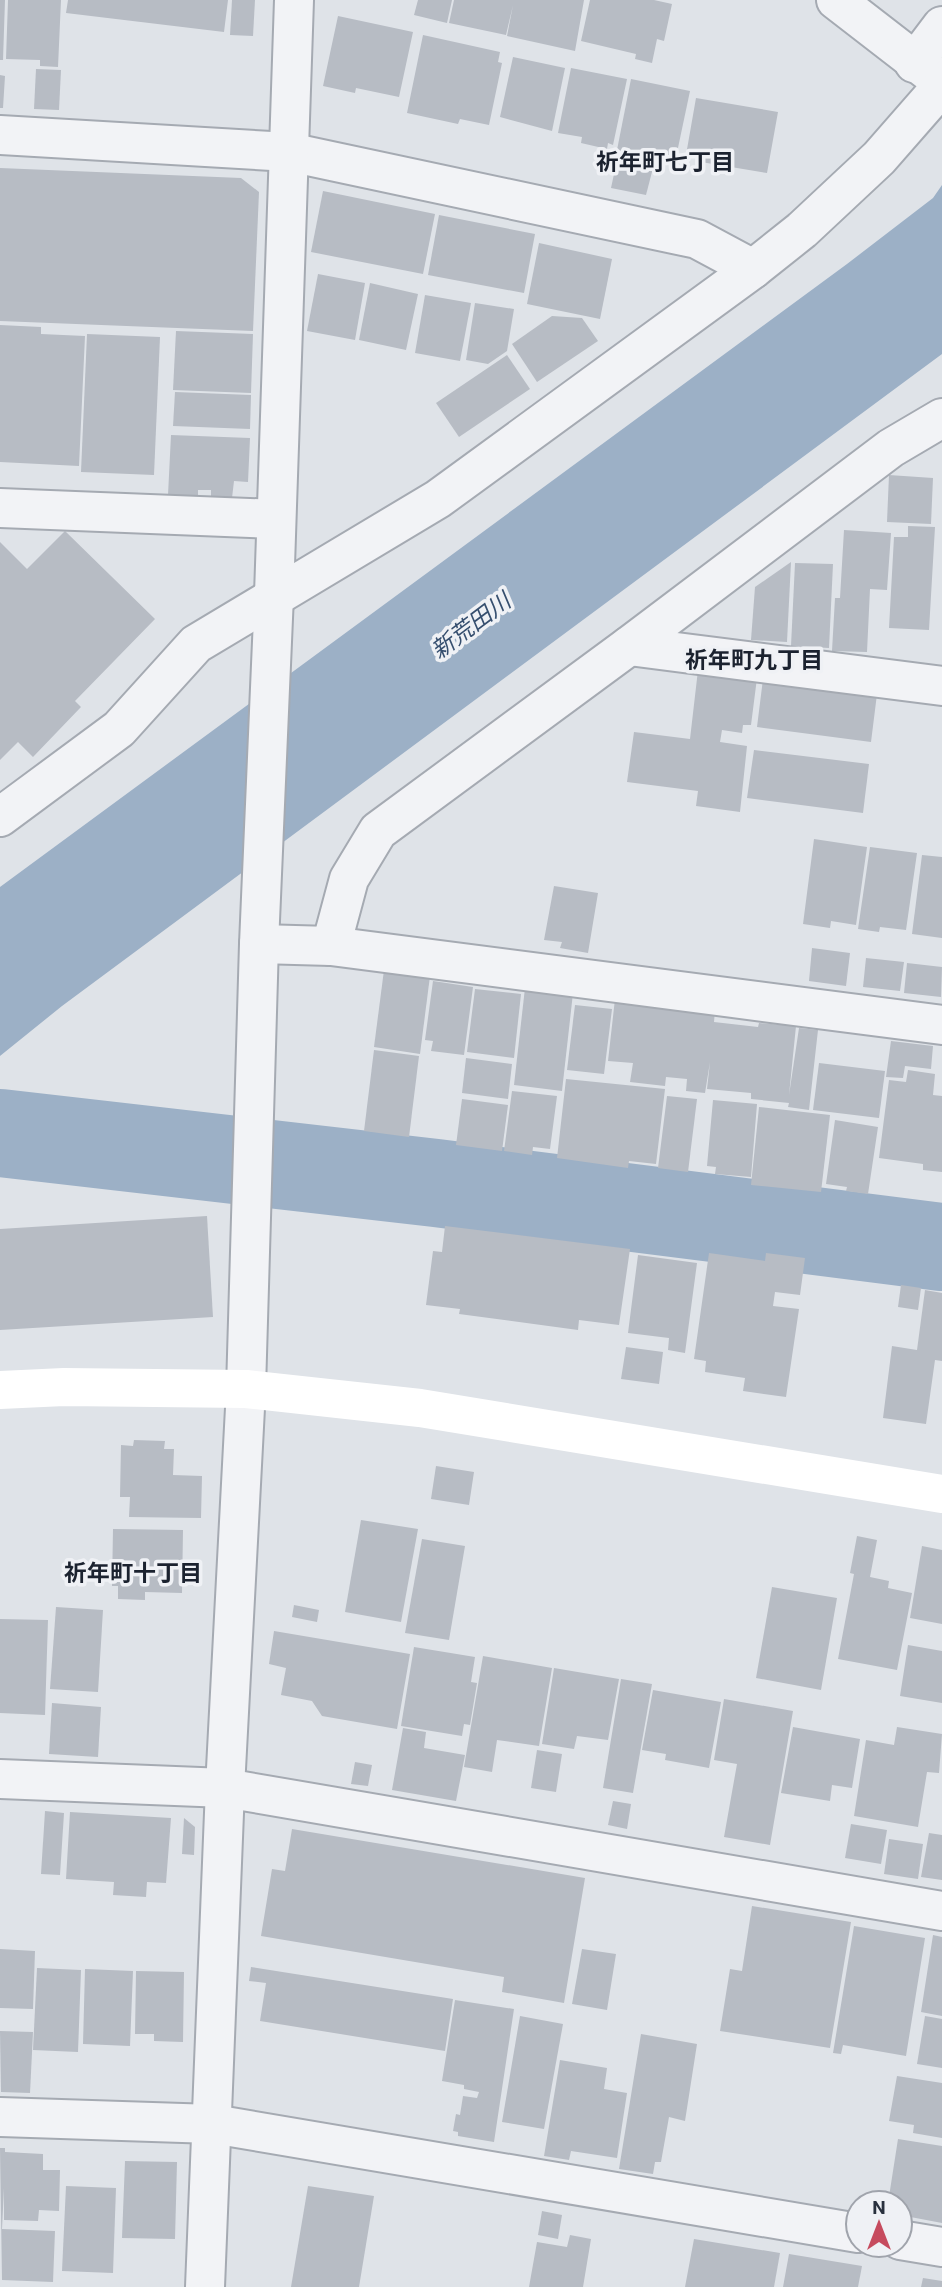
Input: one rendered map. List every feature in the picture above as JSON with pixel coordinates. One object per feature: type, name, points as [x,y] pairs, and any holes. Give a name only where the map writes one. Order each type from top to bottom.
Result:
[{"type":"street","points":[[205,2287],[225,1788],[246,1389],[259,938],[295,0]]},
{"type":"street","points":[[836,0],[933,77]]},
{"type":"street","points":[[0,817],[120,729],[196,644],[438,499],[753,269],[802,230],[879,158],[933,77],[942,26]]},
{"type":"street","points":[[0,135],[289,152],[698,239],[753,269]]},
{"type":"street","points":[[331,946],[349,880],[378,831],[891,448],[942,418]]},
{"type":"street","points":[[0,508],[276,519]]},
{"type":"street","points":[[629,646],[942,686]]},
{"type":"street","points":[[259,938],[942,1025]]},
{"type":"street","points":[[0,1390],[64,1387],[246,1389],[420,1408],[942,1494]]},
{"type":"street","points":[[0,1779],[225,1788],[942,1911]]},
{"type":"street","points":[[0,2117],[213,2124],[844,2231]]},
{"type":"street","points":[[914,2242],[942,2247]]},
{"type":"water","name":"新荒田川","points":[[942,185],[942,354],[62,1006],[0,1056],[0,887],[847,264],[933,198]]},
{"type":"building","points":[[0,0],[5,0],[3,60],[0,60]]},
{"type":"building","points":[[8,0],[61,0],[58,67],[40,66],[40,60],[6,59]]},
{"type":"building","points":[[68,0],[228,0],[224,32],[66,13]]},
{"type":"building","points":[[232,0],[255,0],[253,36],[230,35]]},
{"type":"building","points":[[418,0],[452,0],[447,23],[414,15]]},
{"type":"building","points":[[454,0],[584,0],[575,51],[507,36],[513,5],[506,35],[449,23]]},
{"type":"building","points":[[590,0],[654,0],[672,4],[664,41],[657,39],[652,63],[635,59],[636,54],[581,41]]},
{"type":"building","points":[[338,16],[413,32],[399,97],[356,88],[355,93],[323,86]]},
{"type":"building","points":[[423,35],[500,52],[498,62],[502,63],[489,125],[460,119],[458,124],[407,113]]},
{"type":"building","points":[[513,57],[565,68],[552,131],[500,117]]},
{"type":"building","points":[[571,68],[627,79],[613,145],[608,143],[607,149],[581,143],[582,137],[558,133]]},
{"type":"building","points":[[36,69],[61,70],[59,110],[34,109]]},
{"type":"building","points":[[0,75],[5,76],[3,108],[0,108]]},
{"type":"building","points":[[631,79],[690,91],[675,162],[617,150]]},
{"type":"building","points":[[696,98],[778,112],[767,173],[701,162],[702,157],[686,155]]},
{"type":"building","points":[[617,160],[653,168],[646,195],[611,188]]},
{"type":"building","points":[[0,168],[241,178],[259,192],[253,331],[0,321]]},
{"type":"building","points":[[323,191],[435,214],[423,274],[311,252]]},
{"type":"building","points":[[439,215],[535,234],[524,293],[428,275]]},
{"type":"building","points":[[539,243],[612,259],[600,319],[527,304]]},
{"type":"building","points":[[318,274],[365,283],[355,340],[307,331]]},
{"type":"building","points":[[370,283],[418,294],[406,350],[359,340]]},
{"type":"building","points":[[425,295],[471,303],[460,361],[415,353]]},
{"type":"building","points":[[475,303],[514,309],[507,351],[488,364],[466,360]]},
{"type":"building","points":[[552,316],[582,318],[598,341],[537,382],[512,344]]},
{"type":"building","points":[[0,325],[41,327],[41,334],[85,336],[79,466],[0,462]]},
{"type":"building","points":[[176,331],[253,334],[251,393],[173,390]]},
{"type":"building","points":[[87,334],[160,337],[154,475],[81,472]]},
{"type":"building","points":[[507,355],[530,389],[459,437],[436,403]]},
{"type":"building","points":[[175,392],[251,395],[250,429],[173,426]]},
{"type":"building","points":[[171,435],[250,438],[248,482],[234,481],[232,498],[211,498],[211,490],[198,490],[198,497],[168,495]]},
{"type":"building","points":[[889,475],[933,478],[931,524],[887,522]]},
{"type":"building","points":[[908,526],[935,527],[929,630],[889,628],[894,537],[908,537]]},
{"type":"building","points":[[844,530],[891,533],[887,590],[870,589],[867,652],[832,651],[835,598],[840,598]]},
{"type":"building","points":[[65,531],[155,619],[75,701],[81,707],[33,757],[18,742],[0,760],[0,542],[27,569]]},
{"type":"building","points":[[791,562],[787,642],[751,640],[755,587]]},
{"type":"building","points":[[795,563],[833,564],[829,648],[791,646]]},
{"type":"building","points":[[698,670],[757,678],[751,725],[743,725],[742,733],[722,730],[720,742],[747,746],[740,812],[696,806],[698,791],[627,782],[634,732],[690,739]]},
{"type":"building","points":[[763,679],[877,694],[871,742],[757,727]]},
{"type":"building","points":[[754,750],[869,764],[863,813],[747,798]]},
{"type":"building","points":[[814,839],[867,847],[856,925],[831,921],[830,928],[803,924]]},
{"type":"building","points":[[870,847],[917,853],[906,930],[880,927],[879,932],[858,929]]},
{"type":"building","points":[[922,855],[942,857],[942,938],[912,934]]},
{"type":"building","points":[[554,886],[598,893],[588,953],[560,948],[562,942],[544,940]]},
{"type":"building","points":[[812,948],[850,953],[846,986],[809,981]]},
{"type":"building","points":[[866,958],[904,962],[900,991],[863,987]]},
{"type":"building","points":[[907,963],[942,967],[941,997],[904,993]]},
{"type":"building","points":[[384,970],[430,976],[420,1054],[374,1047]]},
{"type":"building","points":[[433,981],[473,987],[464,1055],[431,1051],[433,1041],[425,1040]]},
{"type":"building","points":[[525,988],[573,993],[562,1091],[514,1085]]},
{"type":"building","points":[[475,989],[521,994],[514,1058],[467,1052]]},
{"type":"building","points":[[615,999],[715,1011],[714,1022],[758,1027],[759,1023],[796,1026],[789,1095],[799,1028],[818,1030],[809,1110],[788,1107],[789,1103],[751,1099],[751,1093],[707,1089],[710,1062],[705,1093],[686,1091],[687,1079],[666,1077],[665,1086],[630,1082],[633,1063],[608,1061]]},
{"type":"building","points":[[575,1005],[612,1009],[604,1074],[567,1070]]},
{"type":"building","points":[[891,1041],[933,1046],[931,1069],[905,1066],[903,1078],[886,1077]]},
{"type":"building","points":[[374,1050],[419,1056],[409,1137],[364,1131]]},
{"type":"building","points":[[466,1058],[512,1064],[508,1099],[462,1093]]},
{"type":"building","points":[[819,1063],[885,1071],[879,1118],[813,1110]]},
{"type":"building","points":[[908,1070],[935,1074],[933,1095],[942,1096],[942,1172],[923,1170],[923,1164],[879,1158],[889,1080],[906,1082]]},
{"type":"building","points":[[566,1079],[665,1089],[656,1164],[629,1161],[628,1168],[557,1158]]},
{"type":"building","points":[[512,1091],[557,1096],[550,1149],[533,1147],[532,1155],[504,1151]]},
{"type":"building","points":[[667,1096],[697,1099],[688,1172],[658,1168]]},
{"type":"building","points":[[462,1099],[508,1105],[502,1151],[456,1145]]},
{"type":"building","points":[[713,1100],[757,1104],[751,1177],[715,1174],[716,1167],[707,1166]]},
{"type":"building","points":[[759,1107],[830,1115],[821,1192],[751,1185]]},
{"type":"building","points":[[835,1120],[878,1127],[868,1194],[846,1191],[847,1187],[826,1184]]},
{"type":"building","points":[[207,1216],[213,1317],[0,1330],[0,1229]]},
{"type":"building","points":[[445,1226],[630,1249],[619,1325],[579,1320],[578,1330],[459,1314],[460,1309],[426,1305],[433,1251],[442,1252]]},
{"type":"building","points":[[709,1253],[765,1261],[766,1253],[805,1258],[800,1295],[775,1292],[773,1306],[799,1309],[786,1397],[743,1391],[745,1378],[705,1372],[706,1361],[694,1359]]},
{"type":"building","points":[[638,1255],[697,1263],[685,1353],[668,1350],[669,1338],[628,1333]]},
{"type":"building","points":[[901,1285],[921,1288],[918,1310],[898,1307]]},
{"type":"building","points":[[925,1290],[942,1293],[942,1361],[935,1360],[926,1424],[883,1418],[892,1346],[917,1350]]},
{"type":"building","points":[[626,1347],[663,1352],[659,1384],[621,1379]]},
{"type":"building","points":[[134,1440],[165,1441],[164,1449],[174,1449],[173,1475],[202,1476],[201,1518],[129,1517],[130,1497],[120,1497],[121,1445],[133,1446]]},
{"type":"building","points":[[436,1466],[474,1472],[469,1505],[431,1499]]},
{"type":"building","points":[[361,1520],[418,1529],[401,1622],[345,1612]]},
{"type":"building","points":[[113,1529],[183,1530],[182,1593],[145,1592],[145,1600],[118,1599],[118,1586],[112,1586]]},
{"type":"building","points":[[857,1536],[877,1540],[870,1577],[889,1581],[888,1588],[912,1593],[897,1670],[838,1659],[854,1574],[850,1573]]},
{"type":"building","points":[[422,1539],[465,1546],[449,1640],[405,1633]]},
{"type":"building","points":[[922,1546],[942,1550],[942,1624],[910,1618]]},
{"type":"building","points":[[772,1587],[837,1598],[821,1690],[756,1678]]},
{"type":"building","points":[[294,1605],[319,1610],[317,1622],[292,1617]]},
{"type":"building","points":[[56,1607],[103,1610],[98,1692],[50,1689]]},
{"type":"building","points":[[0,1619],[48,1620],[45,1715],[0,1713]]},
{"type":"building","points":[[274,1631],[410,1654],[397,1729],[322,1716],[312,1701],[281,1695],[286,1668],[269,1664]]},
{"type":"building","points":[[908,1645],[942,1651],[942,1703],[900,1696]]},
{"type":"building","points":[[414,1647],[475,1657],[471,1682],[477,1683],[470,1725],[464,1724],[462,1736],[401,1726]]},
{"type":"building","points":[[483,1656],[552,1668],[539,1746],[497,1740],[492,1772],[464,1767]]},
{"type":"building","points":[[554,1668],[619,1679],[608,1740],[577,1736],[574,1749],[542,1744]]},
{"type":"building","points":[[621,1679],[652,1684],[633,1793],[603,1788]]},
{"type":"building","points":[[653,1690],[721,1702],[709,1768],[665,1760],[666,1754],[642,1750]]},
{"type":"building","points":[[724,1699],[793,1711],[770,1845],[724,1837],[737,1764],[714,1760]]},
{"type":"building","points":[[52,1703],[101,1707],[98,1757],[49,1754]]},
{"type":"building","points":[[793,1727],[860,1739],[852,1788],[832,1785],[830,1801],[781,1793]]},
{"type":"building","points":[[897,1727],[942,1734],[939,1773],[927,1772],[918,1827],[854,1816],[866,1740],[894,1745]]},
{"type":"building","points":[[403,1728],[426,1732],[424,1748],[465,1755],[456,1801],[392,1790]]},
{"type":"building","points":[[537,1750],[562,1754],[556,1792],[531,1788]]},
{"type":"building","points":[[355,1762],[372,1765],[368,1786],[351,1784]]},
{"type":"building","points":[[613,1801],[631,1804],[627,1829],[608,1825]]},
{"type":"building","points":[[45,1811],[64,1813],[60,1875],[41,1874]]},
{"type":"building","points":[[70,1812],[171,1818],[166,1883],[147,1882],[146,1897],[113,1895],[114,1882],[66,1879]]},
{"type":"building","points":[[184,1818],[195,1827],[194,1855],[182,1854]]},
{"type":"building","points":[[851,1824],[887,1830],[881,1864],[845,1858]]},
{"type":"building","points":[[292,1829],[585,1878],[564,2003],[502,1992],[504,1977],[261,1936],[272,1869],[285,1871]]},
{"type":"building","points":[[929,1833],[942,1835],[942,1880],[921,1877]]},
{"type":"building","points":[[889,1839],[923,1844],[918,1879],[884,1874]]},
{"type":"building","points":[[752,1906],[851,1922],[830,2048],[720,2031],[730,1969],[742,1971]]},
{"type":"building","points":[[854,1926],[925,1938],[906,2056],[843,2045],[841,2054],[833,2053]]},
{"type":"building","points":[[933,1935],[942,1937],[942,2016],[921,2012]]},
{"type":"building","points":[[0,1949],[35,1951],[33,2009],[0,2008]]},
{"type":"building","points":[[582,1949],[616,1954],[607,2010],[572,2004]]},
{"type":"building","points":[[251,1967],[453,1999],[445,2051],[260,2021],[266,1983],[249,1981]]},
{"type":"building","points":[[37,1968],[81,1970],[78,2052],[33,2050]]},
{"type":"building","points":[[85,1969],[133,1971],[130,2046],[83,2044]]},
{"type":"building","points":[[136,1971],[184,1972],[183,2042],[154,2041],[154,2034],[135,2034]]},
{"type":"building","points":[[455,2000],[514,2009],[494,2142],[458,2136],[458,2132],[453,2131],[456,2114],[460,2115],[463,2096],[477,2098],[479,2092],[464,2089],[464,2085],[442,2081]]},
{"type":"building","points":[[520,2016],[563,2024],[544,2129],[502,2122]]},
{"type":"building","points":[[925,2016],[942,2019],[942,2068],[917,2064]]},
{"type":"building","points":[[0,2031],[33,2032],[30,2093],[1,2092]]},
{"type":"building","points":[[641,2034],[697,2044],[685,2121],[669,2117],[661,2162],[655,2162],[653,2174],[619,2169]]},
{"type":"building","points":[[560,2060],[607,2068],[604,2089],[627,2093],[617,2158],[571,2151],[569,2160],[544,2156]]},
{"type":"building","points":[[897,2076],[942,2083],[942,2138],[913,2133],[914,2125],[889,2121]]},
{"type":"building","points":[[898,2139],[942,2146],[942,2223],[914,2218],[914,2189],[890,2189]]},
{"type":"building","points":[[0,2148],[5,2148],[5,2152],[43,2154],[43,2170],[60,2170],[59,2211],[39,2210],[38,2221],[4,2220],[4,2188],[2,2229],[55,2231],[53,2282],[2,2280]]},
{"type":"building","points":[[125,2161],[177,2162],[175,2239],[122,2238]]},
{"type":"building","points":[[66,2186],[116,2188],[113,2273],[62,2271]]},
{"type":"building","points":[[308,2186],[374,2196],[359,2287],[291,2287]]},
{"type":"building","points":[[542,2211],[562,2215],[558,2239],[538,2235]]},
{"type":"building","points":[[570,2235],[591,2239],[583,2287],[529,2287],[537,2242],[567,2247]]},
{"type":"building","points":[[694,2239],[780,2253],[774,2287],[685,2287]]},
{"type":"building","points":[[789,2254],[862,2266],[858,2287],[783,2287]]},
{"type":"building","points":[[923,2278],[942,2281],[942,2287],[921,2287]]},
{"type":"waterway","points":[[0,1133],[436,1183],[942,1247]]},
{"type":"district","name":"祈年町七丁目","points":[[665,162]]},
{"type":"district","name":"祈年町九丁目","points":[[754,660]]},
{"type":"district","name":"祈年町十丁目","points":[[133,1573]]}]
